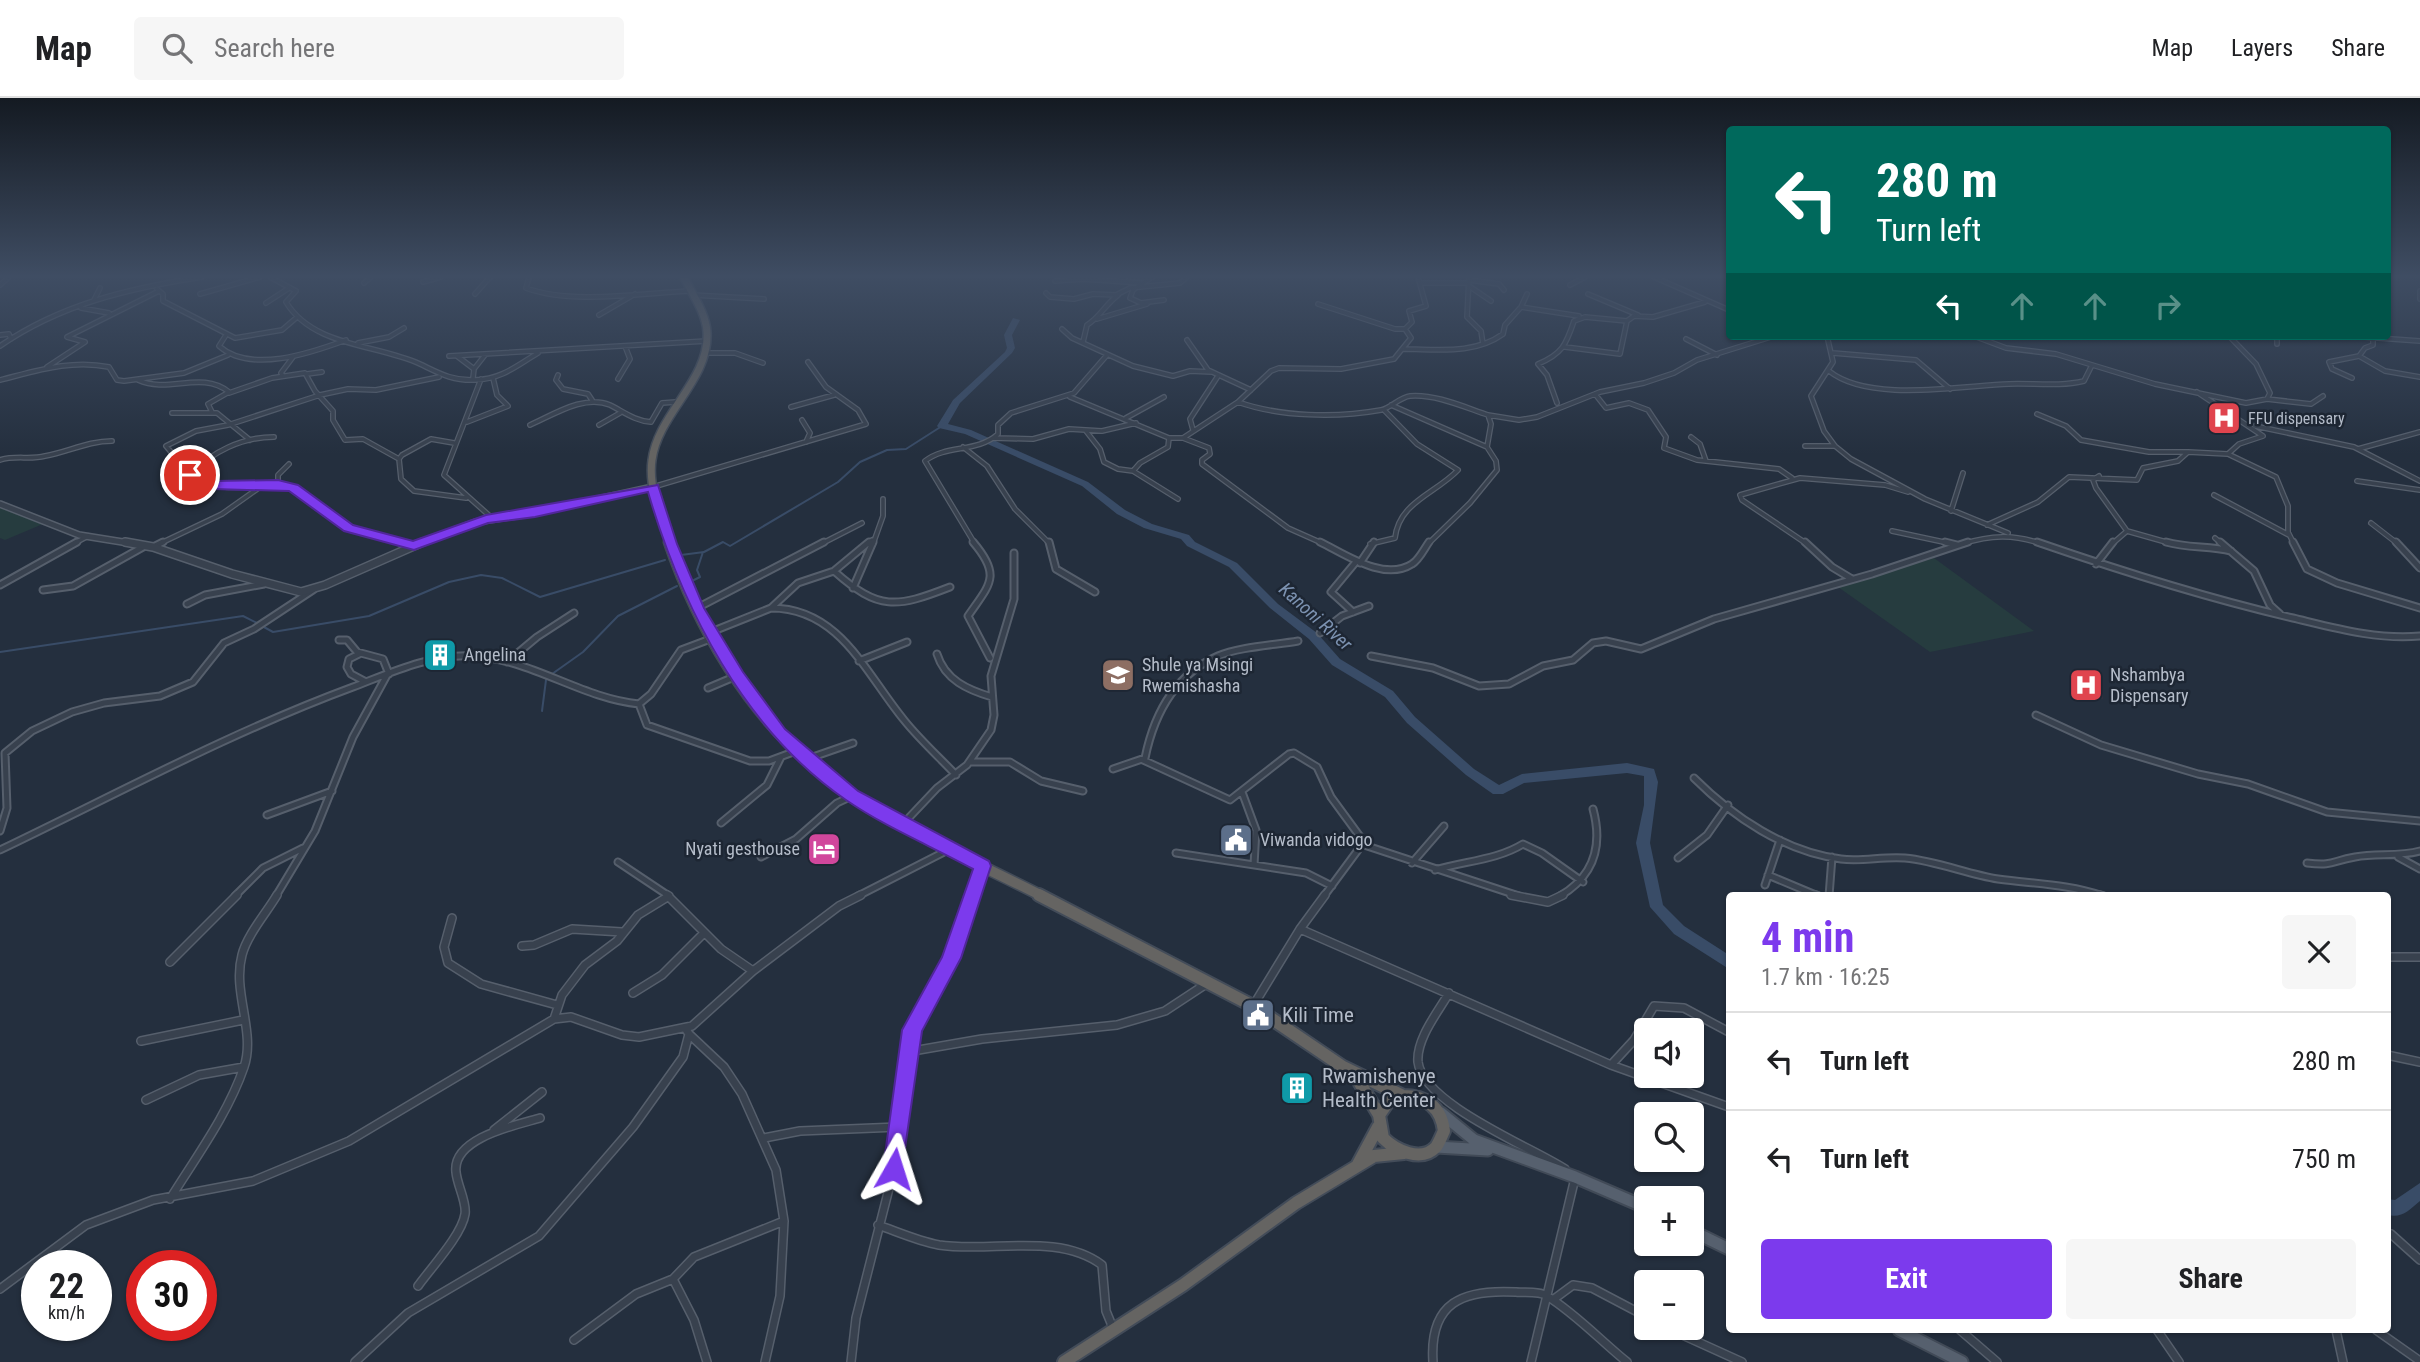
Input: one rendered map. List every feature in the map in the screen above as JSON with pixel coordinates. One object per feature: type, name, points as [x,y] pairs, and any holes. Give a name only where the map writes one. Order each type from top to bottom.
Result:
[{"type":"highway","points":[[707,336],[704,353],[652,448],[653,487],[670,544],[697,608],[737,676],[796,751],[852,796],[1253,1006],[1296,1032],[1355,1076],[1401,1095],[1423,1098],[1440,1113],[1444,1131],[1436,1147],[1416,1154],[1374,1156],[1296,1203],[1183,1285],[1064,1362]]},
{"type":"highway","points":[[1355,1076],[1392,1147],[1405,1153]]},
{"type":"highway","points":[[1357,1166],[1383,1106],[1401,1095]]},
{"type":"main road","points":[[1440,1113],[1464,1135],[1500,1152],[1575,1177],[1634,1202]]},
{"type":"main road","points":[[1436,1147],[1500,1152]]},
{"type":"main road","points":[[1704,1237],[1726,1248]]},
{"type":"main road","points":[[1905,1333],[1962,1362]]},
{"type":"street","points":[[0,346],[19,336]]},
{"type":"street","points":[[41,370],[74,353],[85,342],[68,336]]},
{"type":"street","points":[[225,336],[219,346],[228,355]]},
{"type":"street","points":[[232,336],[254,336]]},
{"type":"street","points":[[337,336],[421,364],[428,372],[439,377]]},
{"type":"street","points":[[358,343],[391,336]]},
{"type":"street","points":[[1072,336],[1128,365],[1171,376],[1189,371],[1212,372]]},
{"type":"street","points":[[1083,342],[1084,336]]},
{"type":"street","points":[[1184,439],[1193,430],[1238,402],[1279,368],[1362,367],[1394,359],[1411,338],[1410,336]]},
{"type":"street","points":[[1482,336],[1483,344]]},
{"type":"street","points":[[1403,349],[1483,344],[1500,336]]},
{"type":"street","points":[[1557,403],[1547,376],[1538,364],[1559,356],[1568,336]]},
{"type":"street","points":[[1565,347],[1620,354],[1626,336]]},
{"type":"street","points":[[1686,339],[1717,355]]},
{"type":"street","points":[[0,380],[41,370],[99,365],[113,370],[117,380],[138,379],[184,373],[228,355],[267,361],[293,357],[346,340]]},
{"type":"street","points":[[1187,340],[1200,362],[1212,372],[1251,390]]},
{"type":"street","points":[[1238,402],[1278,413],[1384,410],[1403,398],[1422,397],[1450,402],[1507,420],[1531,419],[1595,394],[1644,383],[1762,340]]},
{"type":"street","points":[[1828,340],[1833,353],[1829,371],[1811,396],[1824,431],[1835,446],[1863,467],[1914,494],[2014,536],[2096,564],[2282,616],[2381,636],[2420,636]]},
{"type":"street","points":[[1985,340],[2007,348],[2056,354],[2091,367],[2246,403],[2267,399],[2311,404],[2323,396]]},
{"type":"street","points":[[2233,340],[2262,372],[2270,393],[2267,399]]},
{"type":"street","points":[[2359,356],[2365,348],[2373,345],[2373,340]]},
{"type":"street","points":[[2391,340],[2420,341]]},
{"type":"street","points":[[449,356],[538,352],[586,344],[625,346],[707,341]]},
{"type":"street","points":[[618,379],[630,359],[625,346]]},
{"type":"street","points":[[171,452],[166,446],[180,438],[320,395],[348,388],[376,390],[439,377],[494,378],[515,369],[538,352]]},
{"type":"street","points":[[704,353],[735,353],[764,363]]},
{"type":"street","points":[[1833,353],[1910,358],[1921,363],[1950,389]]},
{"type":"street","points":[[473,379],[474,369],[485,355]]},
{"type":"street","points":[[993,438],[998,425],[1011,413],[1069,396],[1107,355]]},
{"type":"street","points":[[457,356],[474,369]]},
{"type":"street","points":[[2351,378],[2332,369],[2329,362],[2359,356],[2385,371],[2420,377]]},
{"type":"street","points":[[283,376],[281,373],[293,357]]},
{"type":"street","points":[[0,831],[7,808],[5,753],[12,745],[47,723],[80,709],[160,696],[193,682],[224,643],[254,629],[313,590],[414,546],[492,518],[535,513],[653,487],[866,424],[857,410],[834,395],[808,362]]},
{"type":"street","points":[[1829,371],[1844,383],[1929,391],[2008,384],[2066,385],[2084,381],[2091,367]]},
{"type":"street","points":[[212,412],[208,404],[229,393],[283,376],[322,372]]},
{"type":"street","points":[[307,374],[310,383],[333,411],[333,420],[346,441],[363,439],[399,459]]},
{"type":"street","points":[[558,375],[556,380],[562,389],[585,393],[592,400],[651,422],[662,403],[676,402]]},
{"type":"street","points":[[1193,430],[1190,419],[1218,376]]},
{"type":"street","points":[[465,423],[508,406],[497,395],[494,378]]},
{"type":"street","points":[[138,379],[158,387],[215,380],[229,393]]},
{"type":"street","points":[[481,379],[444,474],[492,518]]},
{"type":"street","points":[[2197,393],[2221,411],[2255,426],[2358,449],[2420,481]]},
{"type":"street","points":[[1595,394],[1600,404],[1610,409],[1621,408],[1629,403],[1645,408],[1666,436],[1664,448],[1706,461],[1776,468],[1792,478],[1885,485],[1914,494]]},
{"type":"street","points":[[791,407],[834,395]]},
{"type":"street","points":[[1069,396],[1169,438],[1184,439],[1209,448],[1210,454],[1202,460],[1202,464],[1280,524],[1357,563],[1400,570],[1415,563],[1429,540],[1497,472],[1497,464],[1487,447],[1391,405]]},
{"type":"street","points":[[1126,418],[1164,397]]},
{"type":"street","points":[[530,425],[592,400]]},
{"type":"street","points":[[1353,612],[1331,592],[1371,543],[1395,538],[1394,523],[1403,511],[1458,470],[1417,444],[1384,410]]},
{"type":"street","points":[[172,413],[212,412],[221,415],[228,425],[250,440]]},
{"type":"street","points":[[599,425],[621,412]]},
{"type":"street","points":[[2037,414],[2066,426],[2077,438],[2085,441],[2150,452],[2228,454],[2276,477],[2288,506],[2286,524],[2289,535],[2301,562],[2312,572],[2420,608]]},
{"type":"street","points":[[1487,447],[1491,424],[1488,415]]},
{"type":"street","points":[[802,420],[810,433],[805,443]]},
{"type":"street","points":[[990,658],[968,616],[991,583],[990,562],[973,542],[961,517],[925,464],[927,458],[939,450],[963,447],[993,438],[1034,439],[1069,429],[1107,430],[1136,424]]},
{"type":"street","points":[[2228,454],[2239,444],[2263,436],[2255,426]]},
{"type":"street","points":[[1086,431],[1100,449],[1104,462],[1118,469],[1133,471],[1178,499]]},
{"type":"street","points":[[2358,449],[2420,432]]},
{"type":"street","points":[[274,437],[250,440],[205,463],[190,475],[213,485],[278,484],[299,490],[332,519],[348,528],[414,546]]},
{"type":"street","points":[[1691,437],[1700,444],[1706,461]]},
{"type":"street","points":[[1133,471],[1140,463],[1168,447],[1169,438]]},
{"type":"street","points":[[399,459],[430,439],[454,443]]},
{"type":"street","points":[[0,460],[19,454],[41,457],[78,444],[112,441]]},
{"type":"street","points":[[1805,446],[1835,446]]},
{"type":"street","points":[[963,447],[987,466],[1015,509],[1047,539],[1053,550],[1056,569],[1095,592]]},
{"type":"street","points":[[1987,525],[2038,502],[2063,479],[2099,476],[2137,480],[2147,466],[2178,461],[2188,452]]},
{"type":"street","points":[[399,459],[401,479],[407,488],[422,493],[468,498]]},
{"type":"street","points":[[278,484],[278,475],[289,464]]},
{"type":"street","points":[[1951,511],[1952,500],[1963,473]]},
{"type":"street","points":[[2099,476],[2093,480],[2095,487],[2105,505],[2126,526],[2127,531]]},
{"type":"street","points":[[1792,478],[1772,489],[1742,493],[1740,497],[1852,579]]},
{"type":"street","points":[[2357,481],[2420,490]]},
{"type":"street","points":[[153,547],[222,513],[264,485]]},
{"type":"street","points":[[2214,495],[2289,535]]},
{"type":"street","points":[[853,588],[859,582],[872,540],[882,520],[883,499]]},
{"type":"street","points":[[0,504],[88,536],[153,547],[291,591],[313,590]]},
{"type":"street","points":[[697,608],[862,523]]},
{"type":"street","points":[[2371,523],[2399,545],[2420,568]]},
{"type":"street","points":[[1892,531],[1960,546]]},
{"type":"street","points":[[2096,564],[2109,551],[2116,537],[2127,531],[2179,546],[2206,545],[2231,551]]},
{"type":"street","points":[[1371,656],[1433,667],[1479,686],[1502,685],[1519,681],[1543,666],[1573,660],[1593,643],[1606,641],[1641,649],[1714,619],[1993,535],[2014,536]]},
{"type":"street","points":[[0,585],[88,536]]},
{"type":"street","points":[[2215,538],[2254,571],[2270,605],[2282,616]]},
{"type":"street","points":[[0,850],[260,721],[388,674],[453,657],[487,657],[507,662],[606,700],[639,704],[651,694],[681,650],[771,608],[798,583],[834,572],[872,540]]},
{"type":"street","points":[[43,590],[73,586],[143,547]]},
{"type":"street","points":[[903,824],[937,788],[970,762],[992,726],[995,658],[1014,599],[1014,553]]},
{"type":"street","points":[[834,572],[866,600],[890,605],[950,587]]},
{"type":"street","points":[[187,604],[205,595],[264,583]]},
{"type":"street","points":[[771,608],[787,606],[801,609],[842,638],[902,718],[956,775]]},
{"type":"street","points":[[1320,633],[1353,612],[1369,606]]},
{"type":"street","points":[[507,662],[537,637],[575,613]]},
{"type":"street","points":[[170,1199],[222,1114],[244,1067],[247,1052],[240,989],[242,954],[306,846],[353,737],[388,674],[383,659],[359,654],[349,647],[347,640],[339,640]]},
{"type":"street","points":[[1113,769],[1143,760],[1148,752],[1152,724],[1179,683],[1218,656],[1298,641]]},
{"type":"street","points":[[859,661],[907,642]]},
{"type":"street","points":[[359,654],[349,659],[347,667],[351,674],[366,682]]},
{"type":"street","points":[[937,654],[939,665],[962,685],[992,697]]},
{"type":"street","points":[[708,688],[737,676]]},
{"type":"street","points":[[639,704],[640,714],[647,724],[750,761],[780,757],[796,751]]},
{"type":"street","points":[[2036,715],[2101,745],[2198,774],[2248,784],[2327,812],[2362,818],[2420,821]]},
{"type":"street","points":[[807,759],[853,743]]},
{"type":"street","points":[[1143,760],[1224,799],[1232,799],[1289,754],[1294,753],[1317,767],[1331,797],[1361,838],[1361,844],[1300,929],[1253,1006]]},
{"type":"street","points":[[721,823],[767,785],[780,757]]},
{"type":"street","points":[[970,762],[1010,762],[1041,781],[1083,791]]},
{"type":"street","points":[[1694,778],[1780,840],[1832,857],[1907,858],[2000,879],[2075,886],[2092,892]]},
{"type":"street","points":[[267,815],[332,791]]},
{"type":"street","points":[[1242,792],[1256,830],[1254,865]]},
{"type":"street","points":[[761,857],[796,838],[837,803],[852,796]]},
{"type":"street","points":[[1678,858],[1707,835],[1728,805]]},
{"type":"street","points":[[1361,844],[1412,863],[1539,901],[1559,897],[1583,882],[1596,859],[1599,846],[1598,824],[1593,809]]},
{"type":"street","points":[[1412,863],[1444,826]]},
{"type":"street","points":[[1765,885],[1780,840]]},
{"type":"street","points":[[1435,870],[1469,860],[1504,856],[1527,844],[1583,882]]},
{"type":"street","points":[[170,962],[263,868],[306,846]]},
{"type":"street","points":[[0,1289],[86,1225],[141,1204],[253,1181],[339,1146],[554,1019],[571,1017],[622,1035],[639,1037],[687,1031],[753,971],[849,900],[951,849]]},
{"type":"street","points":[[2307,863],[2331,866],[2362,855],[2398,857],[2420,851]]},
{"type":"street","points":[[1176,853],[1306,873],[1332,886]]},
{"type":"street","points":[[1829,892],[1832,857]]},
{"type":"street","points":[[2398,857],[2420,869]]},
{"type":"street","points":[[618,862],[669,897],[704,933],[753,971]]},
{"type":"street","points":[[851,1362],[856,1318],[894,1169],[907,1052],[917,1017],[951,958],[983,866]]},
{"type":"street","points":[[1768,874],[1809,892]]},
{"type":"street","points":[[554,1019],[557,1005],[574,977],[617,940],[646,909],[669,897]]},
{"type":"street","points":[[452,918],[444,947],[447,964],[481,984],[557,1005]]},
{"type":"street","points":[[522,946],[534,945],[572,929],[622,932]]},
{"type":"street","points":[[1300,929],[1611,1065],[1726,1106]]},
{"type":"street","points":[[633,992],[659,978],[704,933]]},
{"type":"street","points":[[2391,957],[2420,957]]},
{"type":"street","points":[[907,1052],[982,1039],[1117,1025],[1165,1012],[1209,982]]},
{"type":"street","points":[[1449,993],[1422,1047],[1418,1072],[1429,1085],[1477,1121],[1534,1148],[1575,1177],[1545,1294],[1531,1362]]},
{"type":"street","points":[[1611,1065],[1634,1040],[1654,1006],[1668,1003],[1686,1009],[1726,1030]]},
{"type":"street","points":[[141,1041],[243,1020]]},
{"type":"street","points":[[687,1031],[724,1067],[752,1109],[776,1170],[784,1221],[780,1296],[765,1362]]},
{"type":"street","points":[[355,1362],[408,1313],[538,1236],[633,1127],[683,1057],[687,1031]]},
{"type":"street","points":[[2391,1056],[2420,1062]]},
{"type":"street","points":[[146,1100],[200,1075],[244,1067]]},
{"type":"street","points":[[418,1286],[453,1238],[465,1214],[465,1204],[457,1180],[457,1160],[466,1149],[542,1092]]},
{"type":"street","points":[[491,1132],[540,1118]]},
{"type":"street","points":[[764,1138],[800,1131],[898,1127]]},
{"type":"street","points":[[574,1340],[636,1294],[673,1279],[694,1257],[784,1221]]},
{"type":"street","points":[[878,1225],[938,1245],[1044,1248],[1088,1254],[1102,1265],[1106,1311],[1113,1328]]},
{"type":"street","points":[[2391,1234],[2420,1260]]},
{"type":"street","points":[[673,1279],[694,1320],[707,1362]]},
{"type":"street","points":[[1554,1299],[1573,1286],[1592,1288],[1634,1310]]},
{"type":"street","points":[[1433,1362],[1432,1346],[1439,1323],[1452,1302],[1467,1294],[1496,1291],[1545,1294],[1627,1362]]},
{"type":"street","points":[[1963,1333],[1997,1362]]},
{"type":"street","points":[[2159,1333],[2179,1362]]},
{"type":"street","points":[[2337,1333],[2343,1362]]},
{"type":"street","points":[[2380,1333],[2420,1362]]},
{"type":"street","points":[[1693,1340],[1742,1362]]},
{"type":"shaded area","name":"Nshambya Dispensary","points":[[2070,671],[2102,679],[2103,699],[2071,691]]},
{"type":"green space","points":[[0,504],[43,524],[5,540],[0,538]]},
{"type":"green space","points":[[1934,558],[2034,631],[1930,652],[1838,587]]},
{"type":"waterway","name":"Kanoni River","points":[[1008,336],[1011,348],[1008,353],[956,402],[942,426],[968,432],[1085,484],[1121,512],[1148,526],[1185,537],[1191,544],[1233,565],[1274,606],[1313,636],[1336,662],[1389,694],[1411,720],[1470,772],[1498,791],[1522,779],[1627,768],[1650,772],[1650,805],[1643,843],[1657,907],[1679,930],[1726,961]]},
{"type":"waterway","points":[[703,552],[723,542],[730,546],[838,482],[860,462],[887,450],[906,449],[942,426]]},
{"type":"waterway","points":[[681,555],[703,552]]},
{"type":"waterway","points":[[690,582],[700,577],[697,570],[703,552]]},
{"type":"waterway","points":[[262,626],[273,632],[369,616],[449,582],[481,575],[502,578],[540,597],[665,560]]},
{"type":"waterway","points":[[552,674],[583,652],[618,616],[677,586]]},
{"type":"waterway","points":[[0,652],[243,616],[257,623]]},
{"type":"waterway","points":[[542,711],[546,680]]},
{"type":"waterway","name":"Kanoni River","points":[[2391,1208],[2397,1209],[2420,1191]]},
{"type":"place","name":"FFU dispensary","points":[[2224,418]]},
{"type":"place","name":"Angelina","points":[[440,655]]},
{"type":"place","name":"Shule ya Msingi Rwemishasha","points":[[1118,675]]},
{"type":"place","name":"Nshambya Dispensary","points":[[2086,685]]},
{"type":"place","name":"Viwanda vidogo","points":[[1236,840]]},
{"type":"place","name":"Nyati gesthouse","points":[[824,849]]},
{"type":"place","name":"Kili Time","points":[[1258,1015]]},
{"type":"place","name":"Rwamishenye Health Center","points":[[1297,1088]]},
{"type":"route","points":[[190,475],[213,485],[278,484],[293,488],[313,501],[332,519],[348,528],[414,546],[486,519],[535,513],[653,487],[670,544],[697,608],[737,676],[779,733],[796,751],[852,796],[983,866],[951,958],[912,1030],[904,1075],[894,1169]]}]
